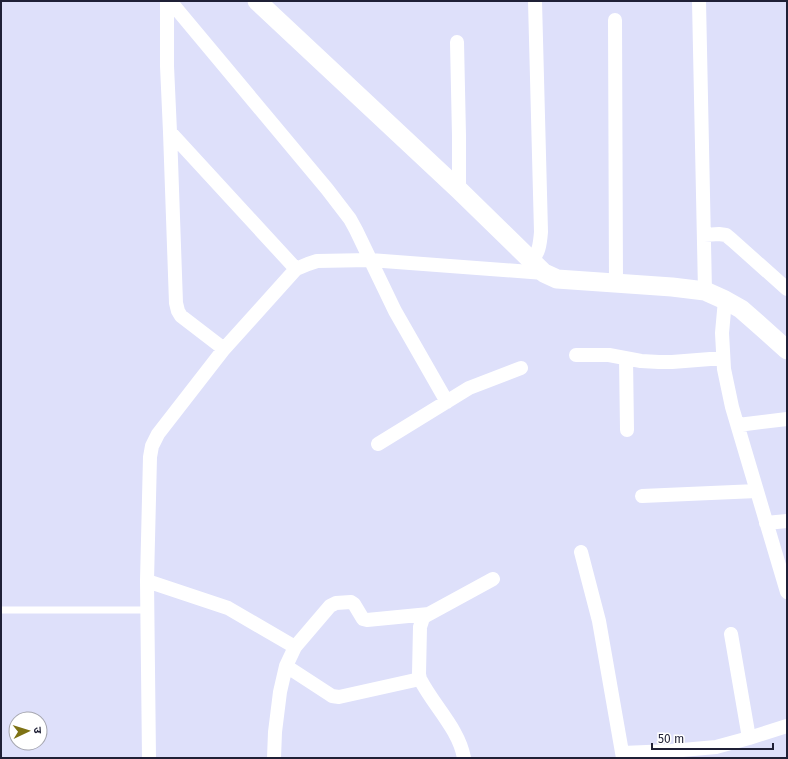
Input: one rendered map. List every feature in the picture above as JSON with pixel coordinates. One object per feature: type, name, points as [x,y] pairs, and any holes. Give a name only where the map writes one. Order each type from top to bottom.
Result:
[{"type":"street","points":[[167,1],[167,66],[176,303],[181,316],[224,349]]},
{"type":"street","points":[[170,1],[327,189],[350,219],[395,311],[447,402]]},
{"type":"street","points":[[257,1],[459,190],[538,268],[557,278],[705,291],[740,309],[787,350]]},
{"type":"street","points":[[535,1],[541,232],[540,246],[536,257],[538,268]]},
{"type":"street","points":[[698,1],[705,291]]},
{"type":"street","points":[[615,20],[616,283]]},
{"type":"street","points":[[457,42],[459,190]]},
{"type":"street","points":[[170,132],[296,269]]},
{"type":"street","points":[[704,235],[726,235],[787,289]]},
{"type":"street","points":[[148,758],[147,581],[150,464],[152,446],[158,434],[224,349],[296,269],[308,264],[317,262],[370,260],[538,268]]},
{"type":"street","points":[[725,300],[722,333],[723,358],[732,407],[787,592]]},
{"type":"street","points":[[576,354],[609,355],[641,361],[672,362],[723,358]]},
{"type":"street","points":[[626,358],[628,430]]},
{"type":"street","points":[[378,444],[469,388],[521,368]]},
{"type":"street","points":[[738,425],[787,419]]},
{"type":"street","points":[[642,496],[757,491]]},
{"type":"street","points":[[766,522],[787,521]]},
{"type":"street","points":[[581,552],[599,621],[622,756],[716,747],[787,726]]},
{"type":"street","points":[[464,758],[457,737],[451,726],[420,680],[420,627],[423,618],[429,614],[493,579]]},
{"type":"street","points":[[147,581],[228,608],[295,647]]},
{"type":"street","points":[[274,758],[275,732],[280,692],[286,666],[295,647],[331,604],[349,601],[352,602],[363,619],[367,620],[429,614]]},
{"type":"street","points":[[731,634],[748,738]]},
{"type":"street","points":[[286,666],[329,694],[340,697],[420,680]]},
{"type":"lane","points":[[1,610],[147,610]]}]
